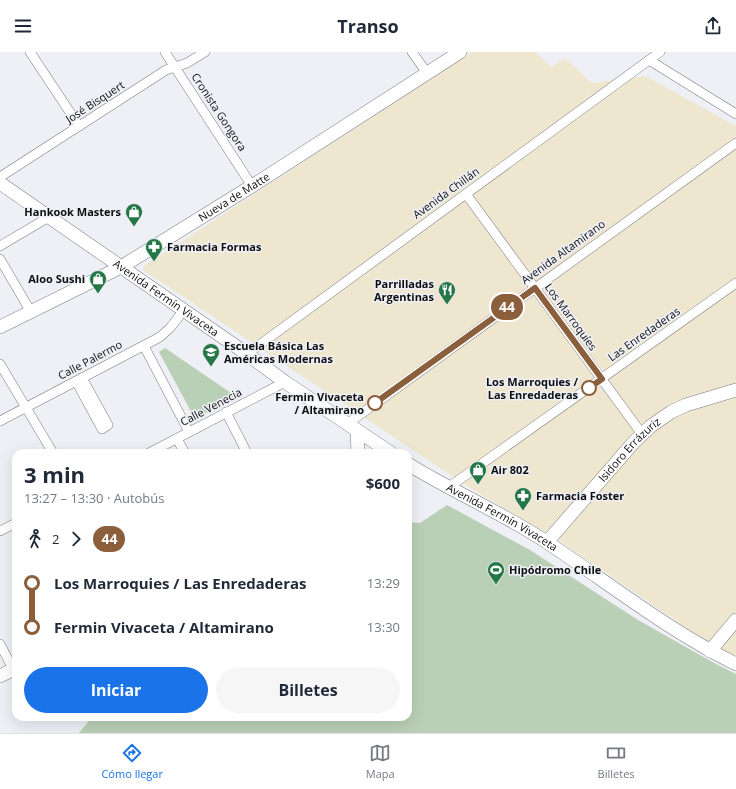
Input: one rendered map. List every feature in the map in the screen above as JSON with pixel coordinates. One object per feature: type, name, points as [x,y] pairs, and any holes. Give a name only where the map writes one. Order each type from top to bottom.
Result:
[{"type":"street","points":[[30,52],[79,126]]},
{"type":"street","name":"Cronista Gongora","points":[[165,52],[252,186]]},
{"type":"street","name":"José Bisquert","points":[[0,178],[166,70],[187,63],[205,52]]},
{"type":"street","points":[[412,52],[428,73]]},
{"type":"street","name":"Nueva de Matte","points":[[0,327],[121,267],[252,186],[460,52]]},
{"type":"street","name":"Avenida Chillán","points":[[247,354],[660,52]]},
{"type":"street","points":[[649,60],[736,114]]},
{"type":"street","name":"Avenida Altamirano","points":[[352,427],[535,288],[736,143]]},
{"type":"street","name":"Avenida Fermín Vivaceta","points":[[0,183],[184,310],[285,382],[385,449]]},
{"type":"street","name":"Los Marroquíes","points":[[466,194],[642,434]]},
{"type":"street","points":[[0,246],[49,217]]},
{"type":"street","points":[[0,258],[31,312]]},
{"type":"street","name":"Las Enredaderas","points":[[449,487],[736,283]]},
{"type":"street","name":"Calle Palermo","points":[[0,421],[144,346],[165,333],[184,310]]},
{"type":"street","points":[[144,346],[189,432]]},
{"type":"street","points":[[0,364],[51,449]]},
{"type":"street","points":[[79,380],[93,406]]},
{"type":"street","name":"Calle Venecia","points":[[157,449],[285,382]]},
{"type":"street","name":"Isidoro Errázuriz","points":[[547,542],[642,434],[660,418],[678,408],[694,402],[736,390]]},
{"type":"street","points":[[226,412],[245,449]]},
{"type":"street","points":[[352,427],[357,449]]},
{"type":"street","points":[[177,439],[183,449]]},
{"type":"street","name":"Avenida Fermín Vivaceta","points":[[412,469],[449,487],[547,542],[678,632],[736,664]]},
{"type":"street","points":[[0,531],[12,524]]},
{"type":"street","points":[[710,651],[736,620]]},
{"type":"street","points":[[0,644],[12,664]]},
{"type":"street","points":[[0,676],[12,670]]},
{"type":"shaded area","points":[[472,52],[535,52],[551,67],[565,58],[592,83],[645,76],[736,126],[736,657],[710,644],[555,538],[470,488],[143,270],[144,266]]},
{"type":"green space","points":[[165,348],[237,397],[195,419],[159,352]]},
{"type":"green space","name":"Hipódromo Chile","points":[[447,505],[530,550],[638,620],[736,674],[736,733],[79,733],[89,721],[412,721],[412,522],[420,523]]},
{"type":"bus line","name":"44","points":[[375,403],[535,288],[602,379],[589,388]]},
{"type":"place","name":"Hankook Masters","points":[[134,227]]},
{"type":"place","name":"Farmacia Formas","points":[[154,262]]},
{"type":"place","name":"Aloo Sushi","points":[[98,294]]},
{"type":"place","name":"Parrilladas Argentinas","points":[[447,305]]},
{"type":"place","name":"Escuela Básica Las Américas Modernas","points":[[211,367]]},
{"type":"place","name":"Los Marroquies / Las Enredaderas","points":[[589,388]]},
{"type":"place","name":"Fermin Vivaceta / Altamirano","points":[[375,403]]},
{"type":"place","name":"Air 802","points":[[478,485]]},
{"type":"place","name":"Farmacia Foster","points":[[523,511]]},
{"type":"place","name":"Hipódromo Chile","points":[[496,585]]}]
